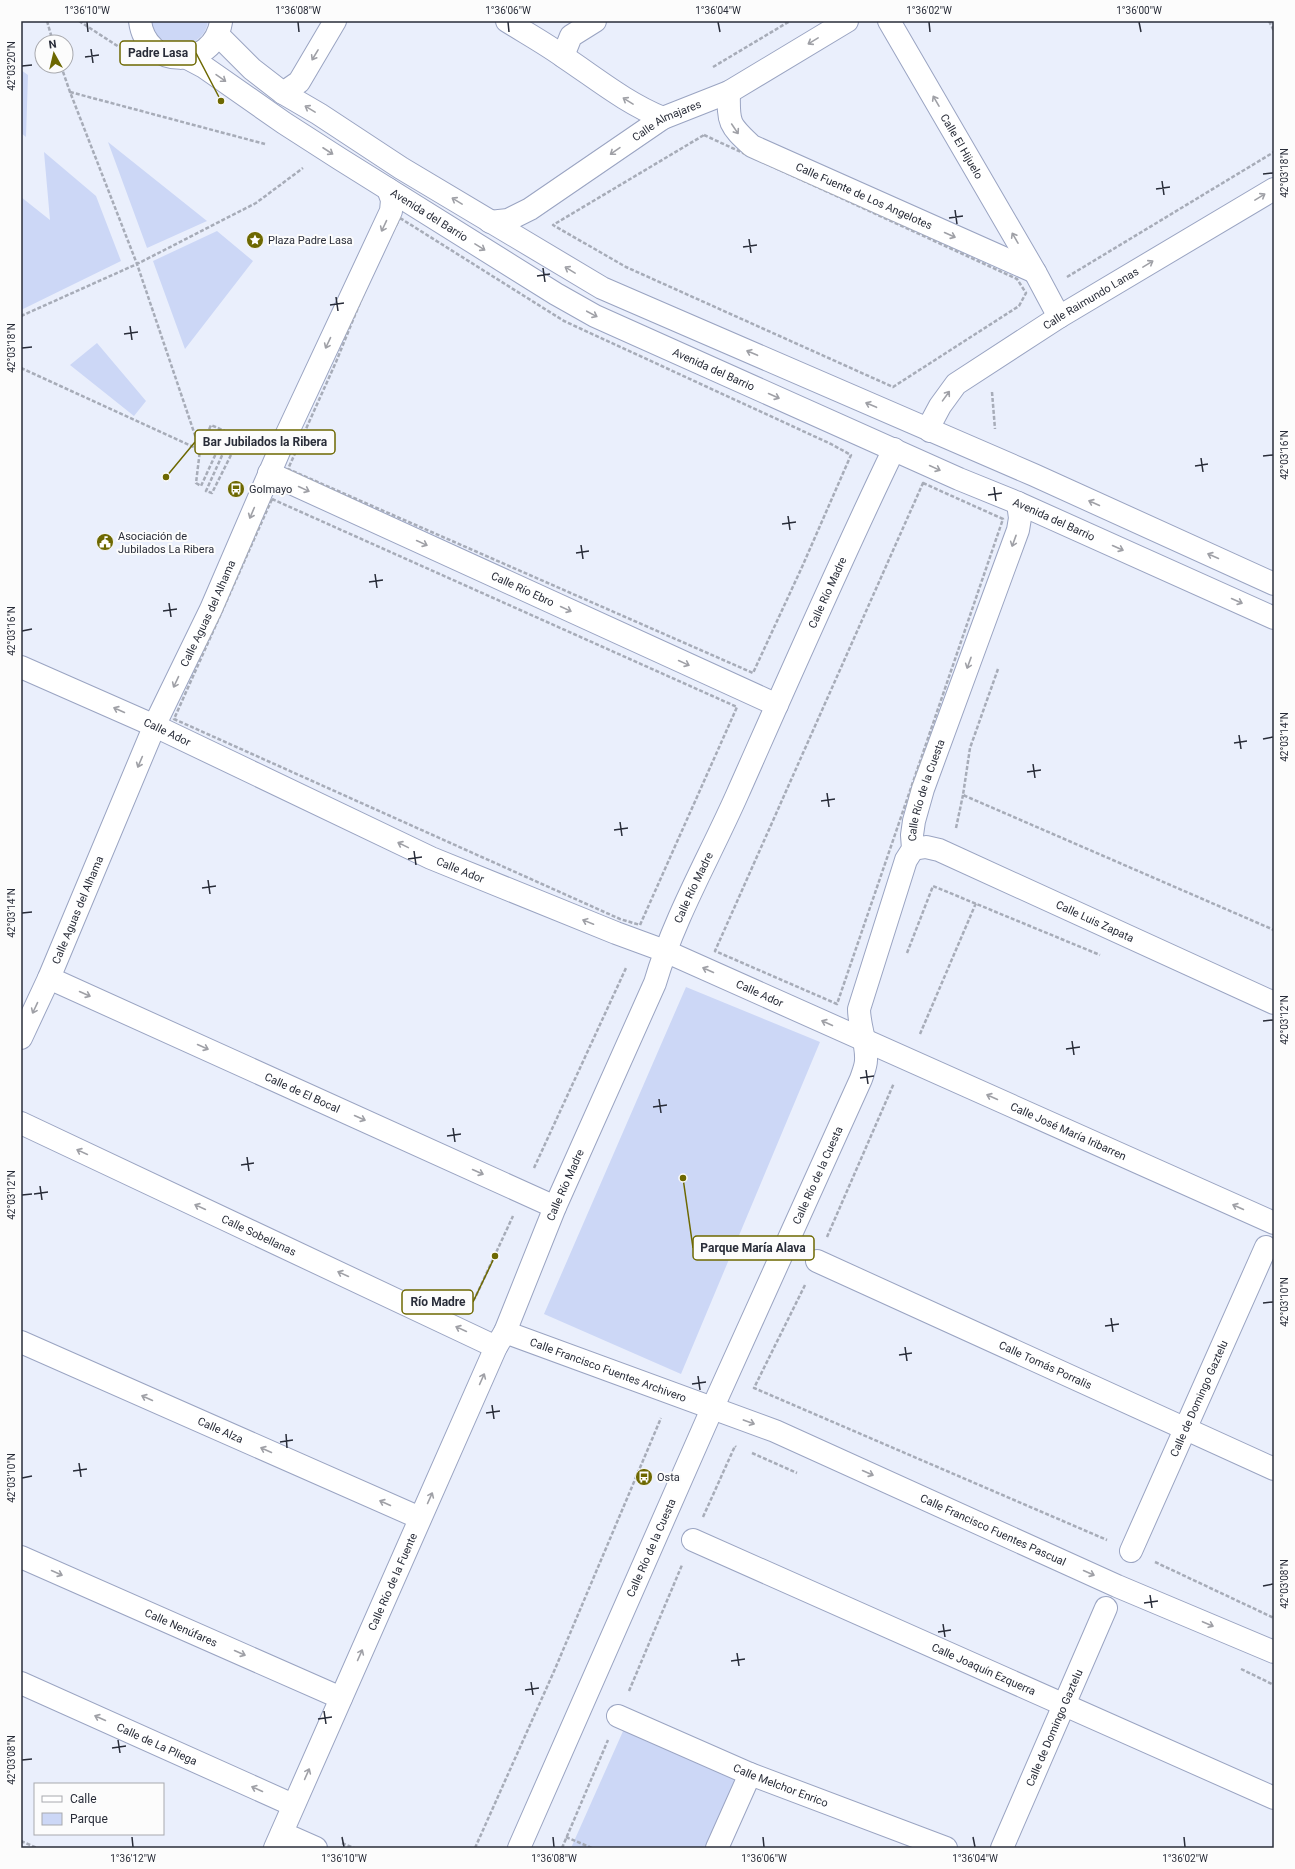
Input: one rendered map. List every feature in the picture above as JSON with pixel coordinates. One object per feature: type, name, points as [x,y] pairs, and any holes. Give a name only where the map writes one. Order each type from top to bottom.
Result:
[{"type":"street","points":[[139,21],[143,35],[151,46],[161,54],[174,58],[187,58],[200,54],[210,46],[220,28],[252,69],[283,93],[319,114],[402,168],[490,222],[602,288],[1034,476],[1274,584]]},
{"type":"street","points":[[283,93],[299,82],[335,21]]},
{"type":"street","points":[[507,21],[563,56],[641,109],[663,118]]},
{"type":"street","points":[[563,56],[571,36],[595,21]]},
{"type":"street","name":"Calle Almajares","points":[[490,222],[508,220],[530,209],[663,118],[729,92],[847,21]]},
{"type":"street","name":"Calle El Hijuelo","points":[[889,21],[1035,272],[1059,317]]},
{"type":"street","name":"Avenida del Barrio","points":[[187,58],[204,67],[284,123],[388,189],[556,294],[595,316],[959,480],[1018,503],[1274,618]]},
{"type":"street","name":"Calle Fuente de Los Angelotes","points":[[729,92],[728,114],[734,129],[752,146],[1035,272]]},
{"type":"street","name":"Calle Aguas del Alhama","points":[[21,1038],[49,978],[155,726],[211,608],[269,473],[391,211],[392,200],[388,189]]},
{"type":"street","name":"Calle Raimundo Lanas","points":[[890,448],[915,449],[926,440],[932,421],[939,408],[956,384],[1059,317],[1274,189]]},
{"type":"street","name":"Calle Río Madre","points":[[500,1339],[555,1207],[655,983],[664,951],[722,830],[890,448],[883,427],[889,422],[896,420],[907,421]]},
{"type":"street","name":"Calle Río Ebro","points":[[269,473],[777,705]]},
{"type":"street","name":"Calle Río de la Cuesta","points":[[519,1848],[712,1409],[861,1079],[866,1061],[866,1050],[859,1023],[859,1009],[906,860],[913,849],[912,835],[914,821],[923,789],[1018,530],[1020,518],[1018,503]]},
{"type":"street","name":"Calle Ador","points":[[21,667],[155,726],[431,858],[664,951],[862,1039]]},
{"type":"street","name":"Calle Luis Zapata","points":[[913,849],[926,847],[939,850],[1274,1002]]},
{"type":"street","name":"Calle de El Bocal","points":[[49,978],[555,1207]]},
{"type":"street","name":"Calle José María Iribarren","points":[[862,1039],[1274,1223]]},
{"type":"street","name":"Calle Sobellanas","points":[[21,1123],[500,1339]]},
{"type":"street","name":"Calle de Domingo Gaztelu","points":[[1131,1550],[1266,1246]]},
{"type":"street","name":"Calle Tomás Porralis","points":[[817,1261],[1274,1469]]},
{"type":"street","name":"Calle Francisco Fuentes Archivero","points":[[500,1339],[712,1409]]},
{"type":"street","name":"Calle Río de la Fuente","points":[[316,1848],[278,1840],[500,1339]]},
{"type":"street","name":"Calle Alza","points":[[21,1342],[420,1518]]},
{"type":"street","name":"Calle Francisco Fuentes Pascual","points":[[712,1409],[775,1431],[1117,1586],[1274,1652]]},
{"type":"street","name":"Calle Joaquín Ezquerra","points":[[693,1540],[1274,1798]]},
{"type":"street","name":"Calle Nenúfares","points":[[21,1557],[341,1698]]},
{"type":"street","name":"Calle de Domingo Gaztelu","points":[[1002,1848],[1106,1608]]},
{"type":"street","name":"Calle de La Pliega","points":[[21,1683],[293,1805]]},
{"type":"street","name":"Calle Melchor Enrico","points":[[618,1716],[750,1774],[946,1848]]},
{"type":"street","points":[[717,1848],[750,1774]]},
{"type":"path","points":[[47,21],[51,34]]},
{"type":"path","points":[[711,69],[790,21]]},
{"type":"path","points":[[1269,21],[1274,31]]},
{"type":"path","points":[[64,74],[136,264],[200,450]]},
{"type":"path","points":[[70,92],[266,144]]},
{"type":"path","points":[[704,135],[1017,279],[1026,293],[1019,306],[893,387],[626,267],[572,236],[553,226],[704,135]]},
{"type":"path","points":[[1066,278],[1274,152]]},
{"type":"path","points":[[21,316],[136,264],[256,203],[304,167]]},
{"type":"path","points":[[400,218],[564,321],[832,444],[851,455],[802,567],[753,673],[288,469],[336,362],[378,258],[400,218]]},
{"type":"path","points":[[21,368],[200,450]]},
{"type":"path","points":[[256,445],[211,425],[200,450],[196,483],[201,486],[224,436],[229,440],[206,491],[212,494],[238,441],[255,449],[259,439]]},
{"type":"path","points":[[923,483],[1003,519],[837,1004],[715,951],[923,483]]},
{"type":"path","points":[[272,499],[737,707],[640,925],[620,920],[174,719],[272,499]]},
{"type":"path","points":[[955,834],[970,748],[998,668]]},
{"type":"path","points":[[963,795],[1274,930]]},
{"type":"path","points":[[905,959],[933,886],[976,903],[920,1034]]},
{"type":"path","points":[[533,1170],[626,968]]},
{"type":"path","points":[[913,1031],[926,1037]]},
{"type":"path","points":[[901,1085],[894,1082],[817,1261],[754,1388],[1131,1550],[1274,1618]]},
{"type":"path","points":[[467,1307],[475,1298],[514,1212]]},
{"type":"path","points":[[475,1848],[555,1669],[662,1418],[655,1415]]},
{"type":"path","points":[[562,1848],[734,1446]]},
{"type":"path","points":[[566,1837],[592,1848]]},
{"type":"path","points":[[21,1841],[37,1848]]},
{"type":"green space","points":[[152,21],[208,21],[205,32],[198,39],[189,44],[180,45],[170,44],[161,39],[155,32]]},
{"type":"green space","points":[[21,70],[28,75],[26,137],[21,133]]},
{"type":"green space","points":[[108,142],[207,221],[147,248]]},
{"type":"green space","points":[[44,152],[96,196],[121,261],[21,310],[21,197],[50,220]]},
{"type":"green space","points":[[217,231],[253,261],[185,349],[153,261]]},
{"type":"green space","points":[[97,343],[146,401],[134,416],[70,365]]},
{"type":"green space","points":[[686,987],[820,1042],[681,1374],[544,1314]]},
{"type":"green space","points":[[624,1729],[737,1775],[705,1848],[571,1848]]},
{"type":"place","name":"Padre Lasa","points":[[221,101]]},
{"type":"place","name":"Plaza Padre Lasa","points":[[255,240]]},
{"type":"place","name":"Bar Jubilados la Ribera","points":[[166,477]]},
{"type":"place","name":"Golmayo","points":[[236,489]]},
{"type":"place","name":"Asociación de Jubilados La Ribera","points":[[105,542]]},
{"type":"place","name":"Parque María Alava","points":[[683,1178]]},
{"type":"place","name":"Río Madre","points":[[495,1256]]},
{"type":"place","name":"Osta","points":[[644,1477]]}]
